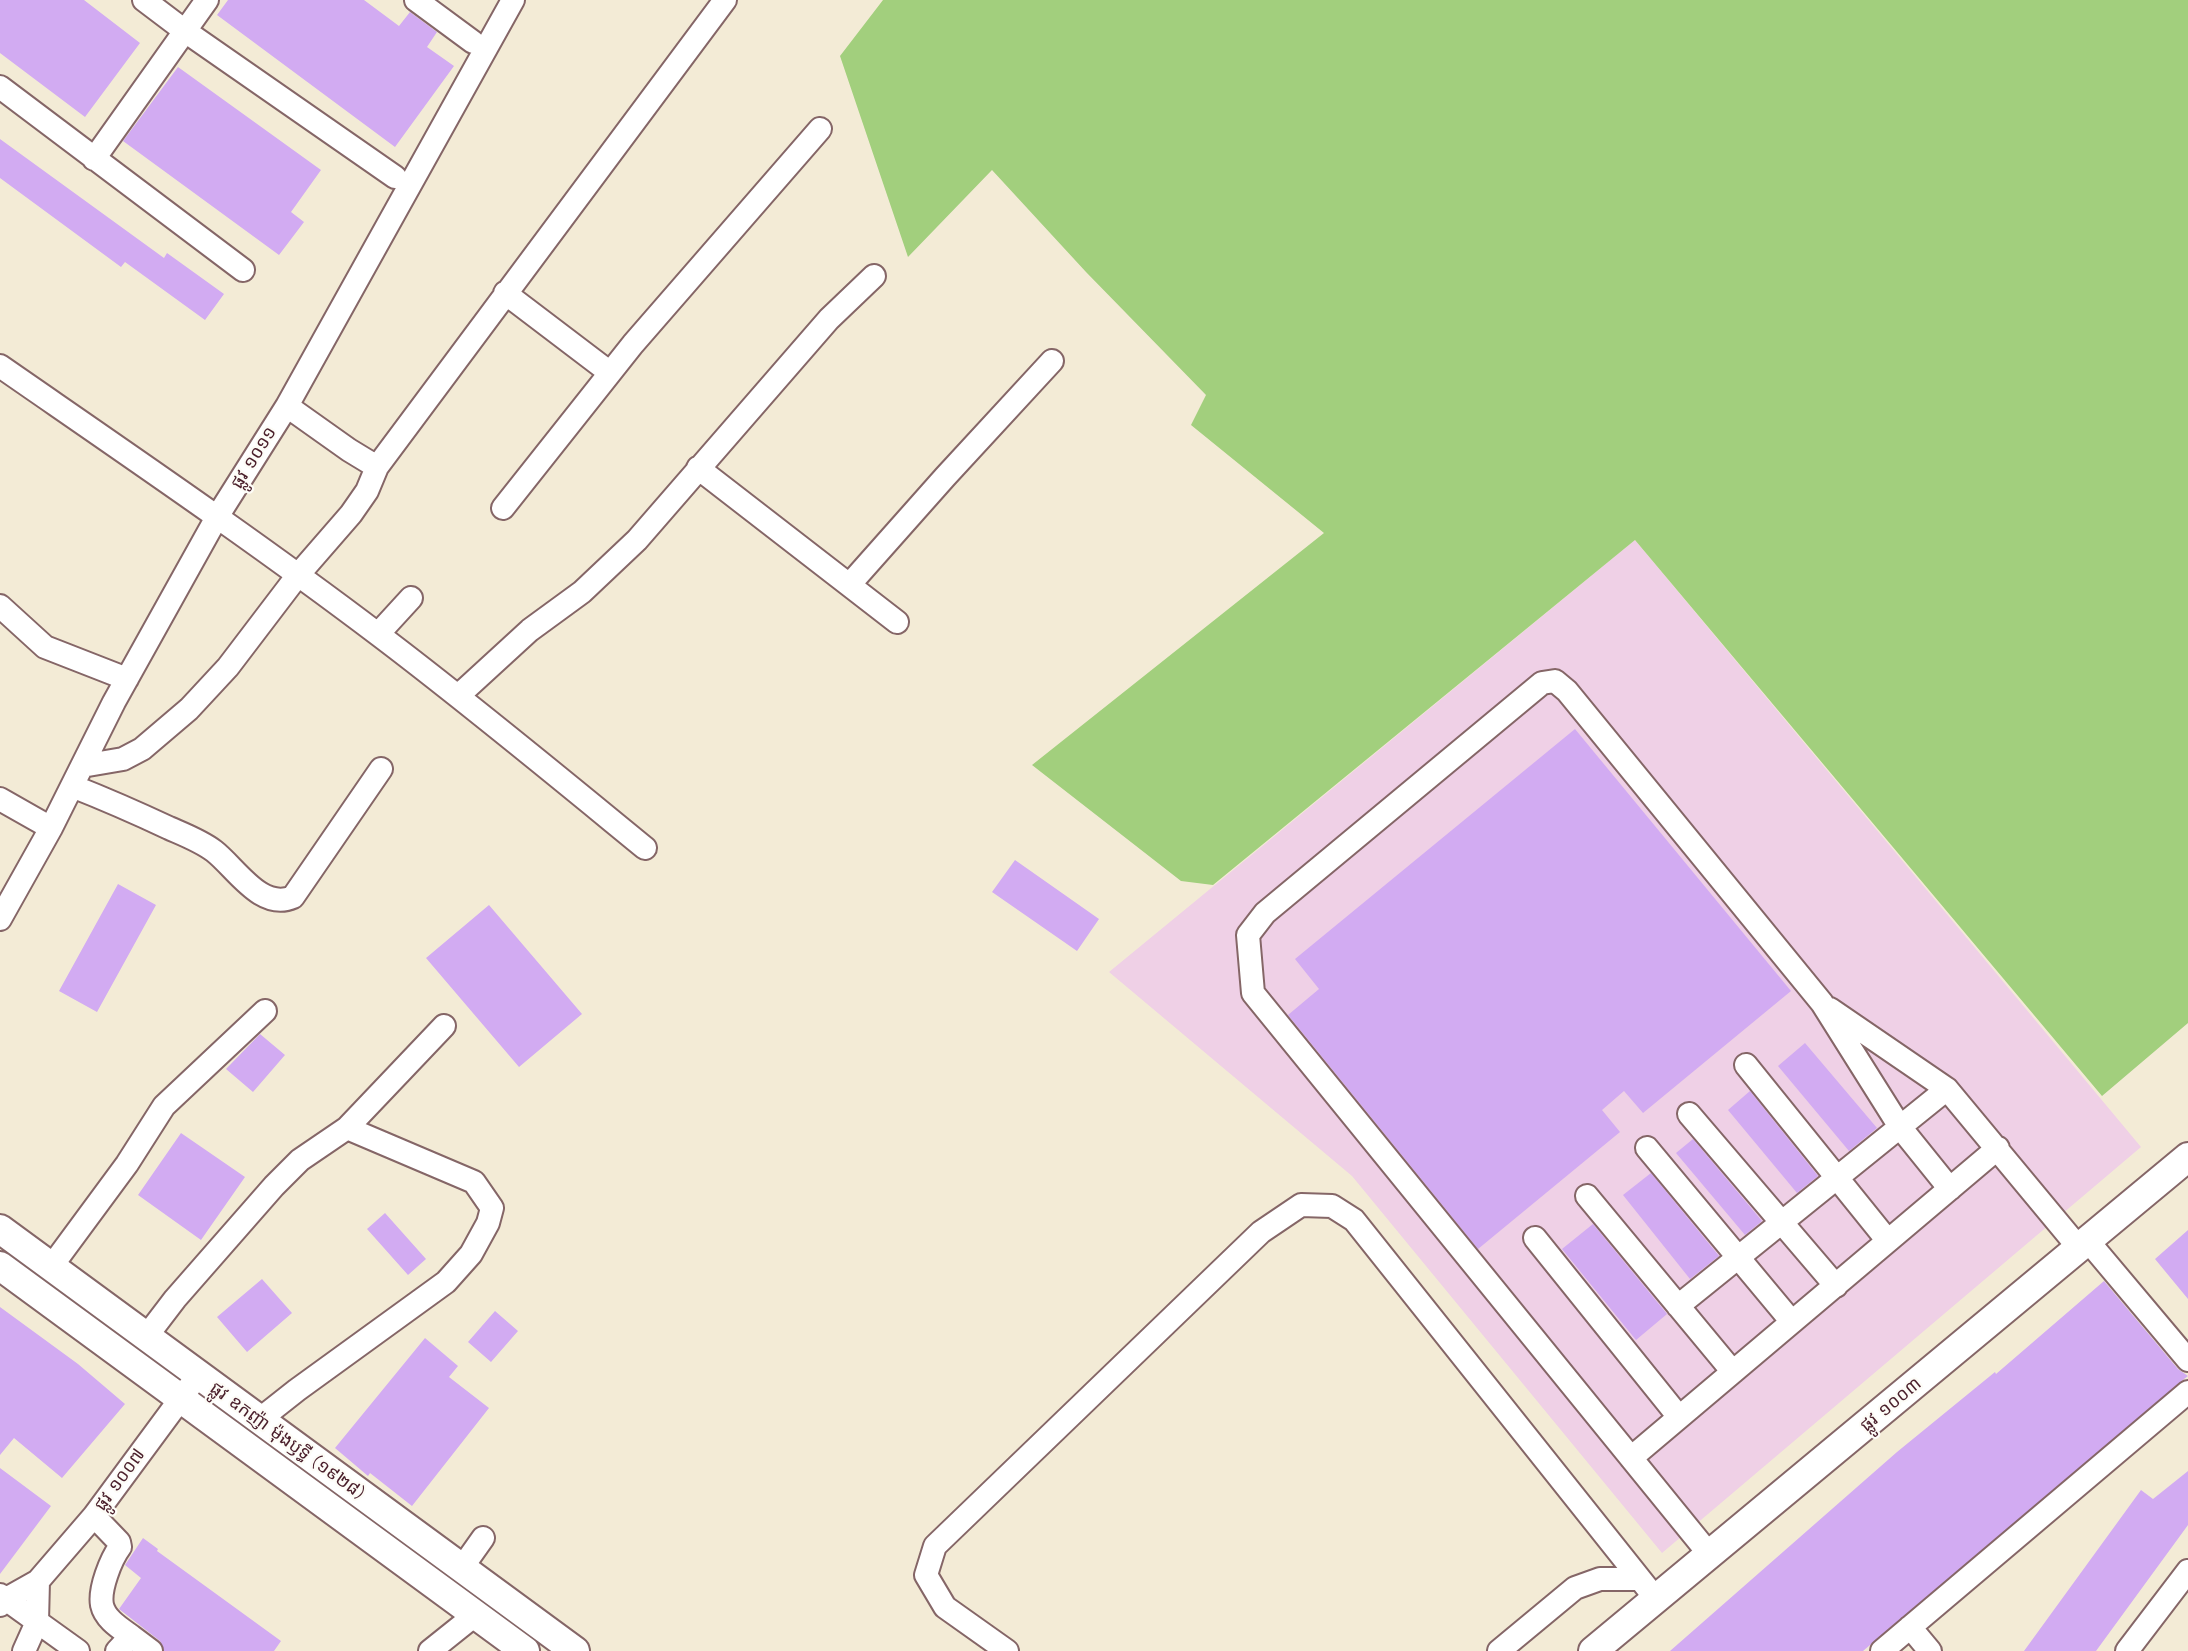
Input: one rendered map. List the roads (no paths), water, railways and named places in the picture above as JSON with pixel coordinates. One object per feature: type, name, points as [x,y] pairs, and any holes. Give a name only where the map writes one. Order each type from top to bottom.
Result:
[{"type":"main road","name":"ផ្លូវ ១០០៣","points":[[1593,1651],[1647,1589],[1710,1555],[2188,1157]]},
{"type":"main road","name":"ផ្លូវ ឧកញ៉ា ម៉ុងឫទ្ធី (១៩២៨)","points":[[0,1229],[461,1569],[532,1644]]},
{"type":"main road","name":"ផ្លូវ ឧកញ៉ា ម៉ុងឫទ្ធី (១៩២៨)","points":[[0,1266],[475,1616],[532,1644],[575,1651]]},
{"type":"street","points":[[144,0],[395,177]]},
{"type":"street","points":[[94,159],[207,0]]},
{"type":"street","points":[[416,0],[473,42]]},
{"type":"street","name":"ផ្លូវ ១០១១","points":[[0,920],[51,828],[126,679],[217,517],[287,406],[513,0]]},
{"type":"street","points":[[82,766],[123,759],[142,749],[189,709],[228,667],[298,575],[356,506],[367,491],[377,467],[725,0]]},
{"type":"street","points":[[0,87],[243,270]]},
{"type":"street","points":[[503,508],[609,372],[820,129]]},
{"type":"street","points":[[458,696],[530,630],[582,592],[637,540],[829,319],[874,276]]},
{"type":"street","points":[[505,293],[609,372]]},
{"type":"street","points":[[850,584],[1052,361]]},
{"type":"street","points":[[0,366],[217,517],[378,634],[645,848]]},
{"type":"street","points":[[287,406],[377,467]]},
{"type":"street","points":[[698,468],[897,622]]},
{"type":"street","points":[[378,634],[411,598]]},
{"type":"street","points":[[0,606],[45,647],[126,679]]},
{"type":"street","points":[[1710,1555],[1252,993],[1248,935],[1265,913],[1311,874],[1542,683],[1555,681],[1567,691],[1822,1003],[1900,1127],[1950,1190]]},
{"type":"street","points":[[72,786],[131,809],[194,839],[214,851],[260,894],[276,900],[292,897],[381,769]]},
{"type":"street","points":[[0,799],[51,828]]},
{"type":"street","points":[[1822,1003],[1947,1089],[2188,1360]]},
{"type":"street","points":[[51,1267],[127,1164],[164,1106],[265,1011]]},
{"type":"street","points":[[146,1337],[175,1299],[300,1160],[347,1128],[444,1026]]},
{"type":"street","points":[[1746,1065],[1888,1241]]},
{"type":"street","points":[[1678,1306],[1947,1089]]},
{"type":"street","points":[[1689,1114],[1836,1286]]},
{"type":"street","points":[[259,1420],[446,1282],[471,1254],[488,1223],[492,1208],[474,1182],[347,1128]]},
{"type":"street","points":[[1647,1148],[1792,1322]]},
{"type":"street","points":[[1631,1458],[1998,1148]]},
{"type":"street","points":[[1587,1196],[1733,1372]]},
{"type":"street","points":[[1007,1651],[945,1607],[926,1575],[935,1546],[1261,1232],[1301,1205],[1332,1206],[1354,1220],[1647,1589]]},
{"type":"street","points":[[1535,1238],[1680,1417]]},
{"type":"street","name":"ផ្លូវ ១០០៧","points":[[2,1599],[38,1581],[94,1516],[198,1375]]},
{"type":"street","points":[[1882,1651],[2188,1392]]},
{"type":"street","points":[[94,1516],[119,1542],[120,1547],[108,1568],[102,1605],[124,1644],[151,1651]]},
{"type":"street","points":[[461,1569],[483,1538]]},
{"type":"street","points":[[2127,1651],[2188,1571]]},
{"type":"street","points":[[1499,1651],[1575,1588],[1600,1579],[1647,1589]]},
{"type":"street","points":[[24,1651],[37,1622],[38,1581]]},
{"type":"street","points":[[2,1599],[78,1651]]},
{"type":"street","points":[[430,1651],[475,1616]]},
{"type":"street","points":[[1910,1627],[1930,1651]]}]
